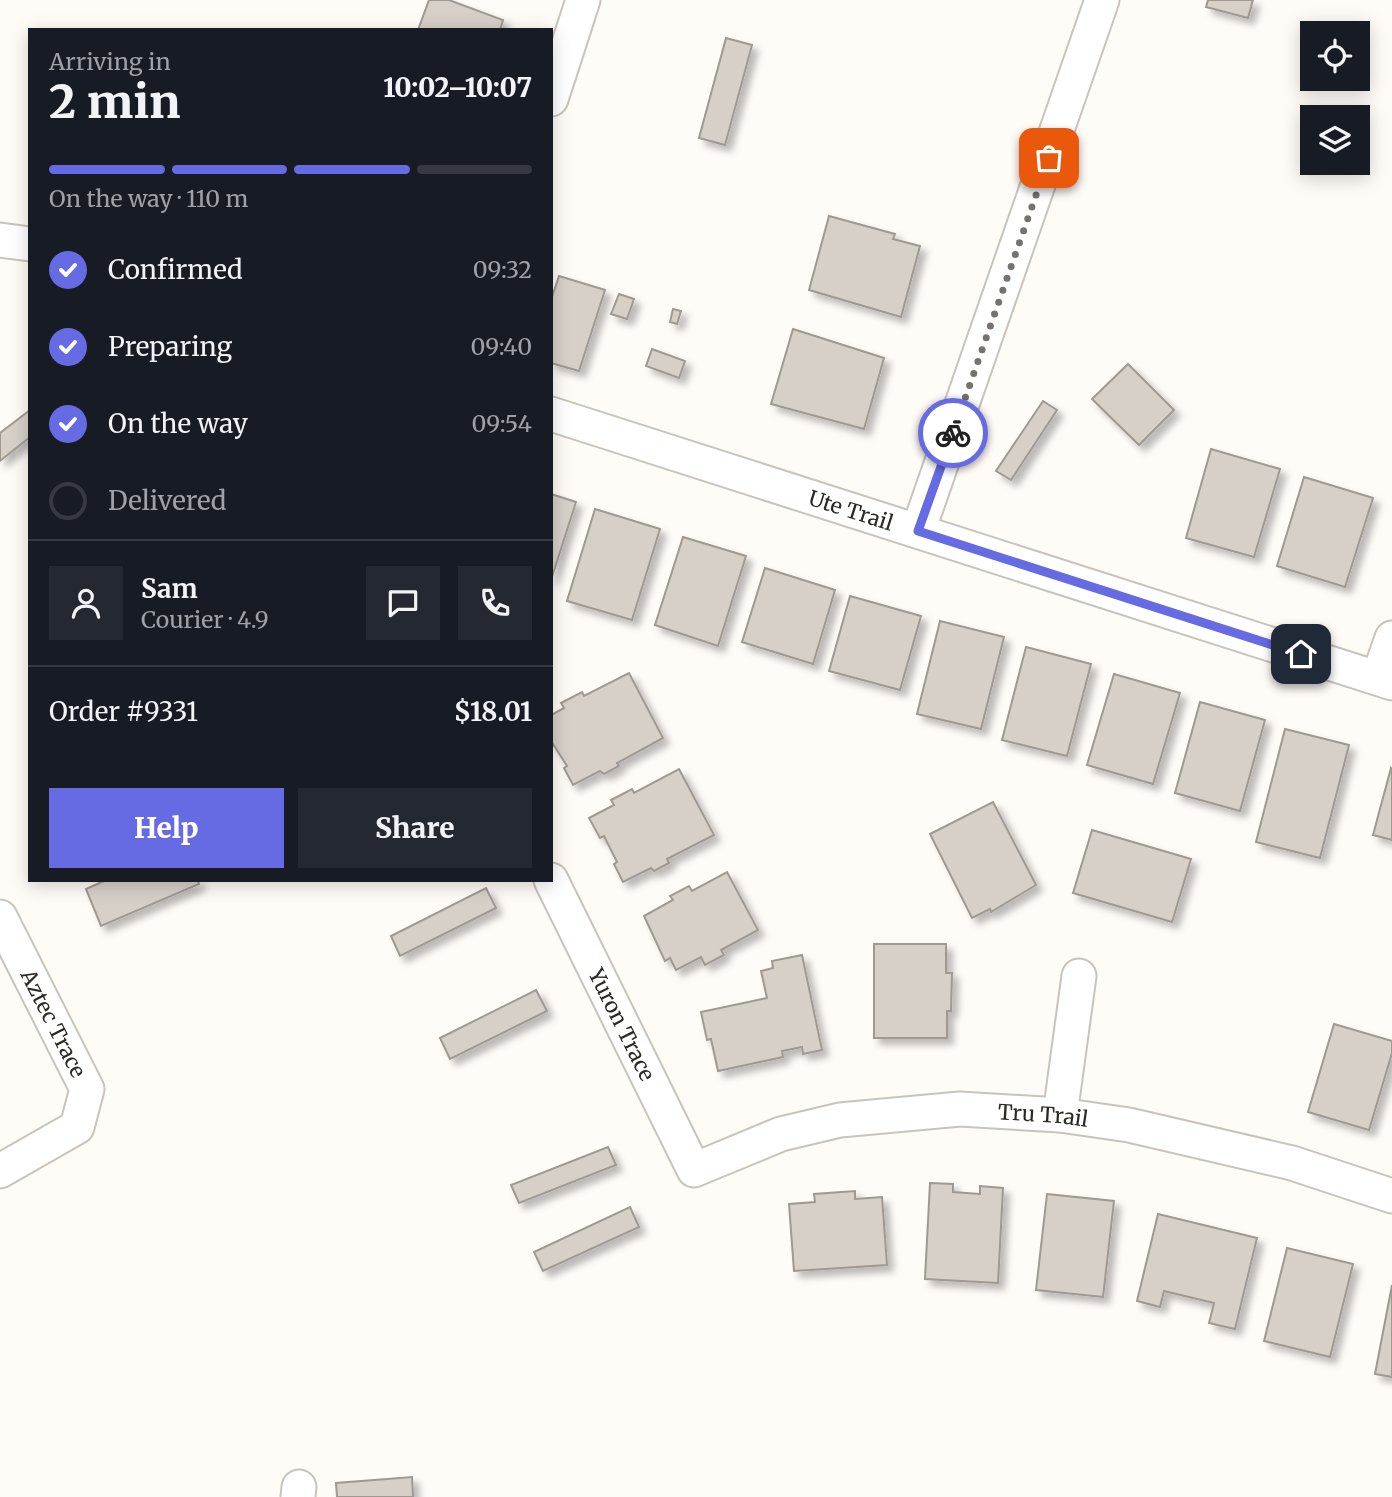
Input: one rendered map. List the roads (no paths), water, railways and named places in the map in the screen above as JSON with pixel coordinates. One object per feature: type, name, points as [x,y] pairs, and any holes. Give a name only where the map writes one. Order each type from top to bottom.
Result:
[{"type":"street","points":[[553,93],[583,0]]},
{"type":"street","points":[[918,531],[1102,0]]},
{"type":"street","points":[[0,240],[28,244]]},
{"type":"street","name":"Ute Trail","points":[[553,415],[1385,681]]},
{"type":"street","points":[[1385,681],[1392,638]]},
{"type":"street","name":"Yuron Trace","points":[[552,882],[694,1170]]},
{"type":"street","name":"Aztec Trace","points":[[0,917],[87,1089],[78,1127],[0,1171]]},
{"type":"street","points":[[1060,1115],[1079,976]]},
{"type":"street","name":"Tru Trail","points":[[694,1170],[781,1133],[840,1120],[960,1109],[1060,1115],[1129,1125],[1292,1163],[1392,1196]]}]
